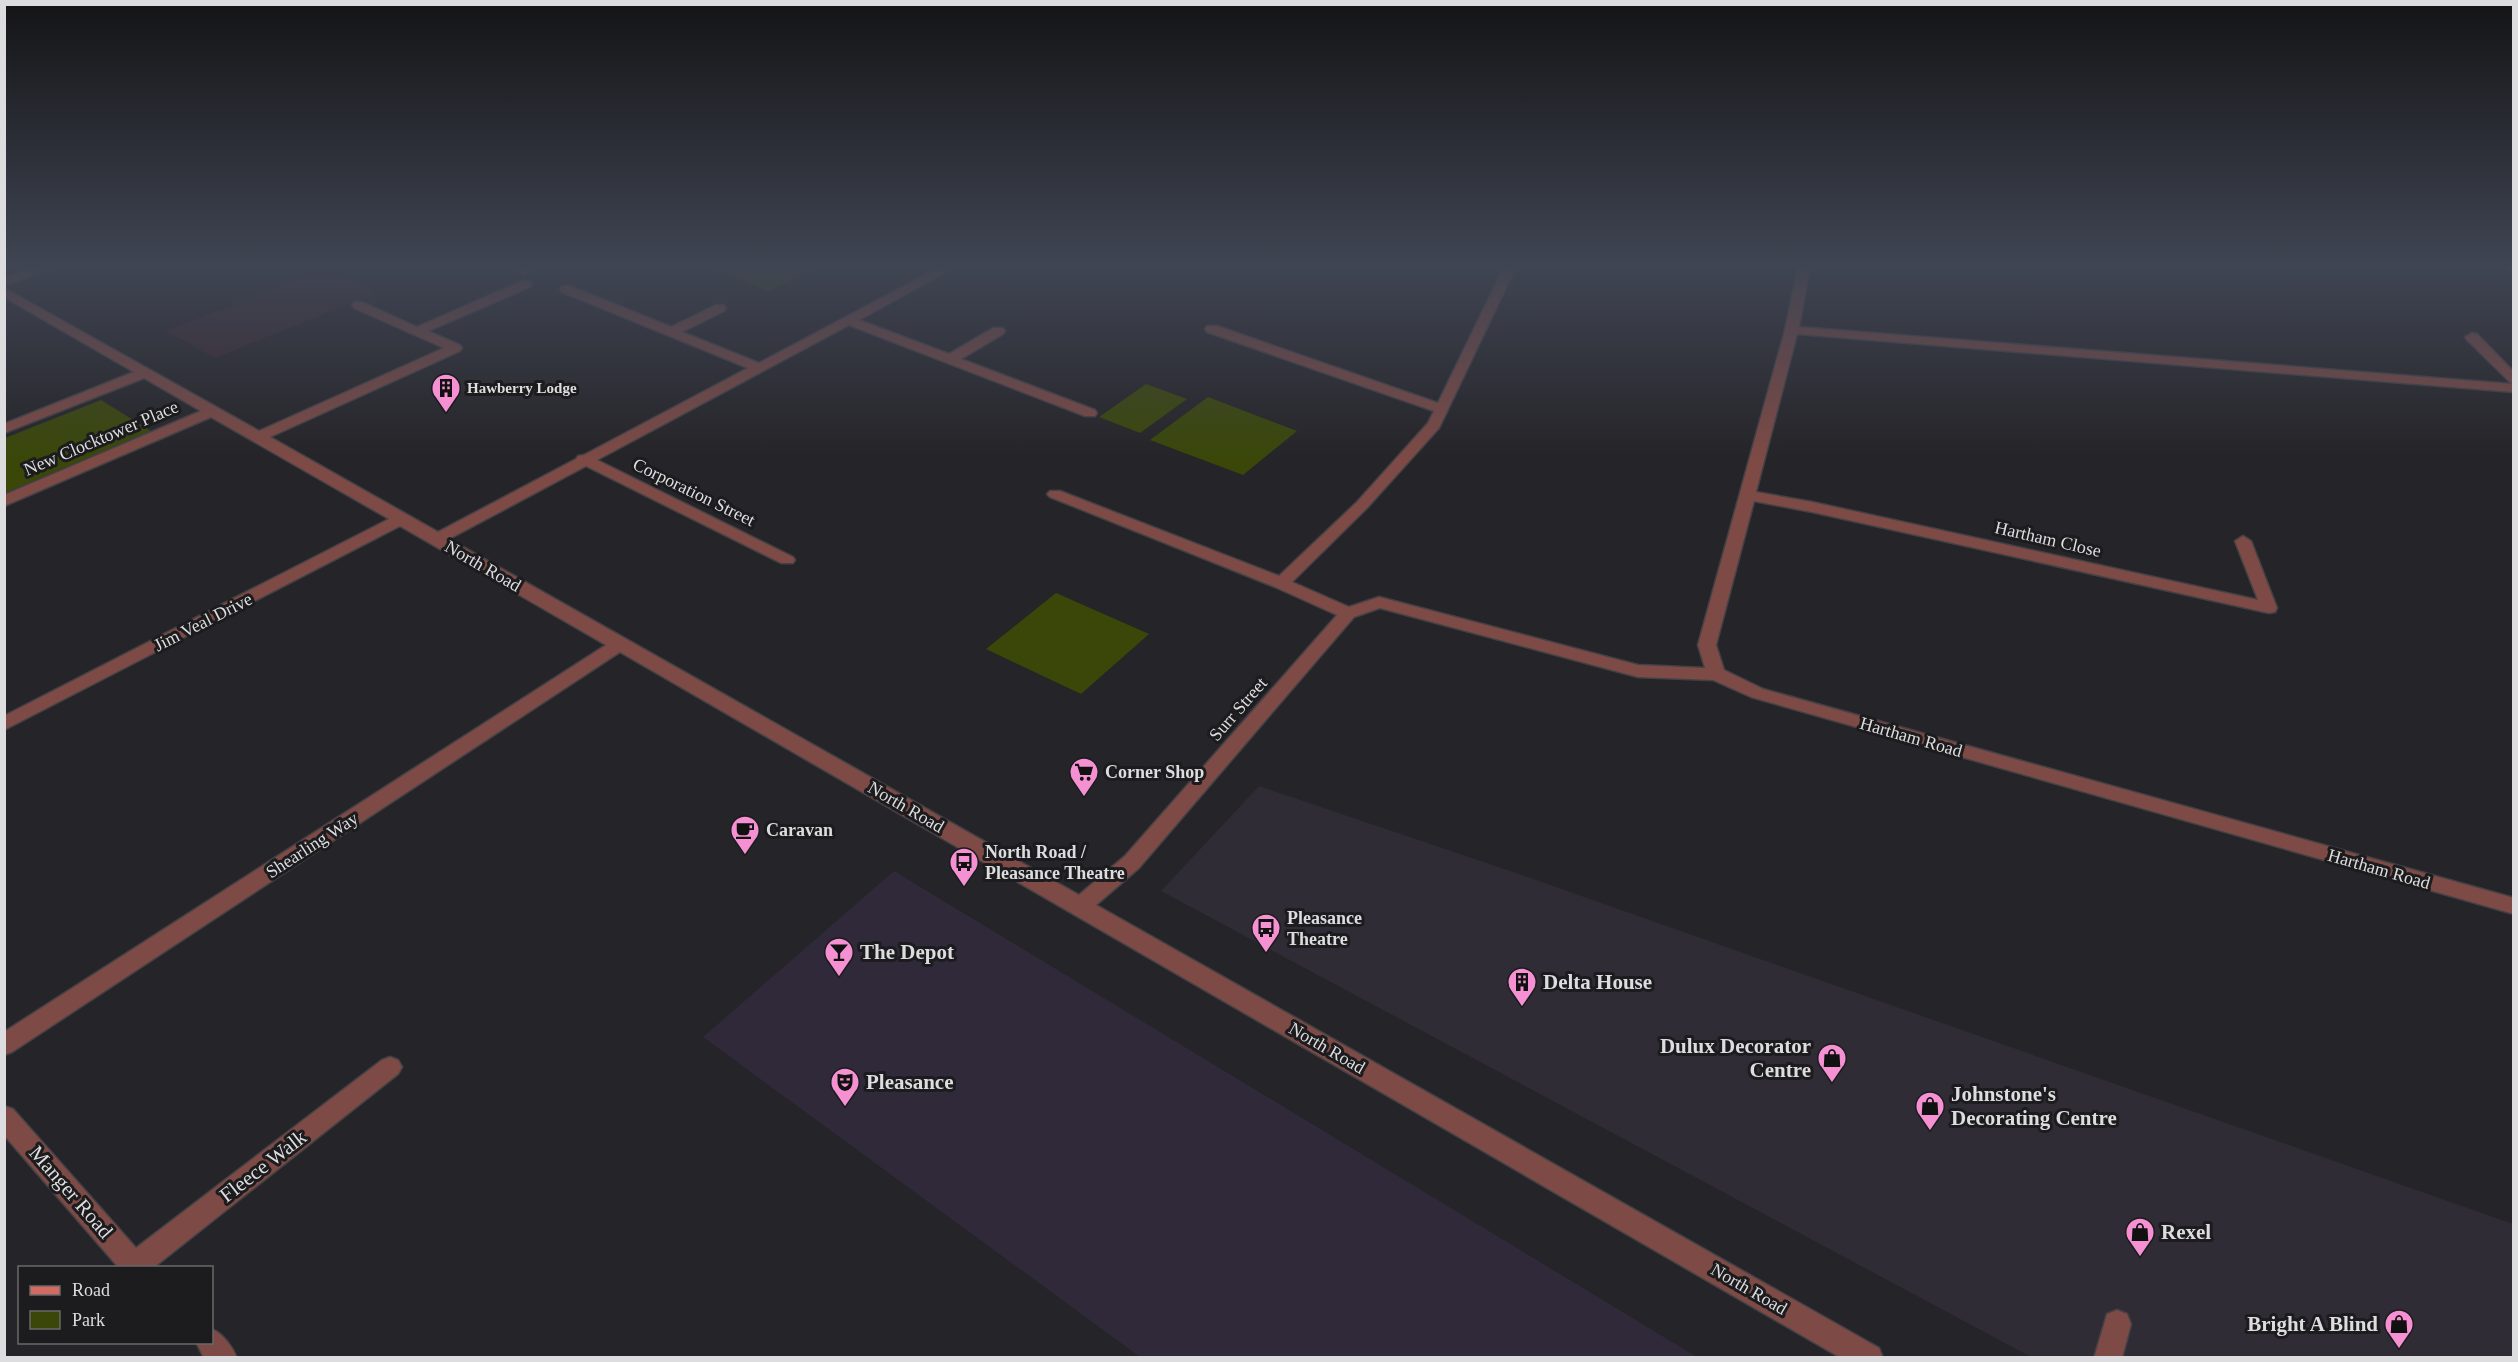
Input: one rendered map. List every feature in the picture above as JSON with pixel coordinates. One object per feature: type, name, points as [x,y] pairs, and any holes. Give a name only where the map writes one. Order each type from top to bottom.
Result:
[{"type":"street","name":"North Road","points":[[75,331],[1869,1358]]},
{"type":"street","points":[[259,437],[455,348],[418,331]]},
{"type":"street","points":[[668,331],[760,368]]},
{"type":"street","name":"Corporation Street","points":[[437,539],[583,459],[832,331]]},
{"type":"street","points":[[874,331],[1090,413]]},
{"type":"street","points":[[949,360],[998,331]]},
{"type":"street","points":[[1216,331],[1442,409]]},
{"type":"street","points":[[1281,583],[1362,505],[1434,426],[1480,331]]},
{"type":"street","points":[[1055,494],[1281,583],[1348,613],[1378,602],[1638,671],[1716,674],[1707,645],[1792,331]]},
{"type":"street","points":[[1799,331],[2514,388]]},
{"type":"street","points":[[2472,337],[2514,380]]},
{"type":"street","points":[[4,429],[146,372]]},
{"type":"street","name":"New Clocktower Place","points":[[4,501],[212,411]]},
{"type":"street","name":"Corporation Street","points":[[583,459],[787,560]]},
{"type":"street","name":"Hartham Close","points":[[1746,495],[1812,507],[2269,608],[2243,541]]},
{"type":"street","name":"Jim Veal Drive","points":[[4,724],[401,519]]},
{"type":"street","name":"Surr Street","points":[[1080,907],[1132,862],[1348,613]]},
{"type":"street","name":"Shearling Way","points":[[4,1045],[620,644]]},
{"type":"street","name":"Hartham Road","points":[[1716,674],[1757,693],[2514,906]]},
{"type":"street","name":"Fleece Walk","points":[[136,1266],[390,1067]]},
{"type":"street","name":"Manger Road","points":[[4,1117],[136,1266]]},
{"type":"street","points":[[2108,1358],[2117,1324]]},
{"type":"street","points":[[210,1344],[223,1358]]},
{"type":"shaded area","points":[[167,331],[283,331],[215,358]]},
{"type":"shaded area","points":[[1259,786],[1516,873],[2513,1224],[2513,1357],[2031,1357],[1161,891]]},
{"type":"shaded area","points":[[894,871],[1697,1357],[1140,1357],[703,1037]]},
{"type":"green space","points":[[1146,384],[1187,399],[1140,433],[1099,417]]},
{"type":"green space","points":[[1208,397],[1297,431],[1243,475],[1150,440]]},
{"type":"green space","points":[[101,400],[151,431],[5,493],[5,438]]},
{"type":"green space","points":[[1056,593],[1149,634],[1081,694],[986,649]]},
{"type":"place","name":"Hawberry Lodge","points":[[446,414]]},
{"type":"place","name":"Corner Shop","points":[[1084,798]]},
{"type":"place","name":"Caravan","points":[[745,856]]},
{"type":"place","name":"North Road / Pleasance Theatre","points":[[964,888]]},
{"type":"place","name":"Pleasance Theatre","points":[[1266,954]]},
{"type":"place","name":"The Depot","points":[[839,978]]},
{"type":"place","name":"Delta House","points":[[1522,1008]]},
{"type":"place","name":"Dulux Decorator Centre","points":[[1832,1084]]},
{"type":"place","name":"Pleasance","points":[[845,1108]]},
{"type":"place","name":"Johnstone's Decorating Centre","points":[[1930,1132]]},
{"type":"place","name":"Rexel","points":[[2140,1258]]},
{"type":"place","name":"Bright A Blind","points":[[2399,1350]]}]
